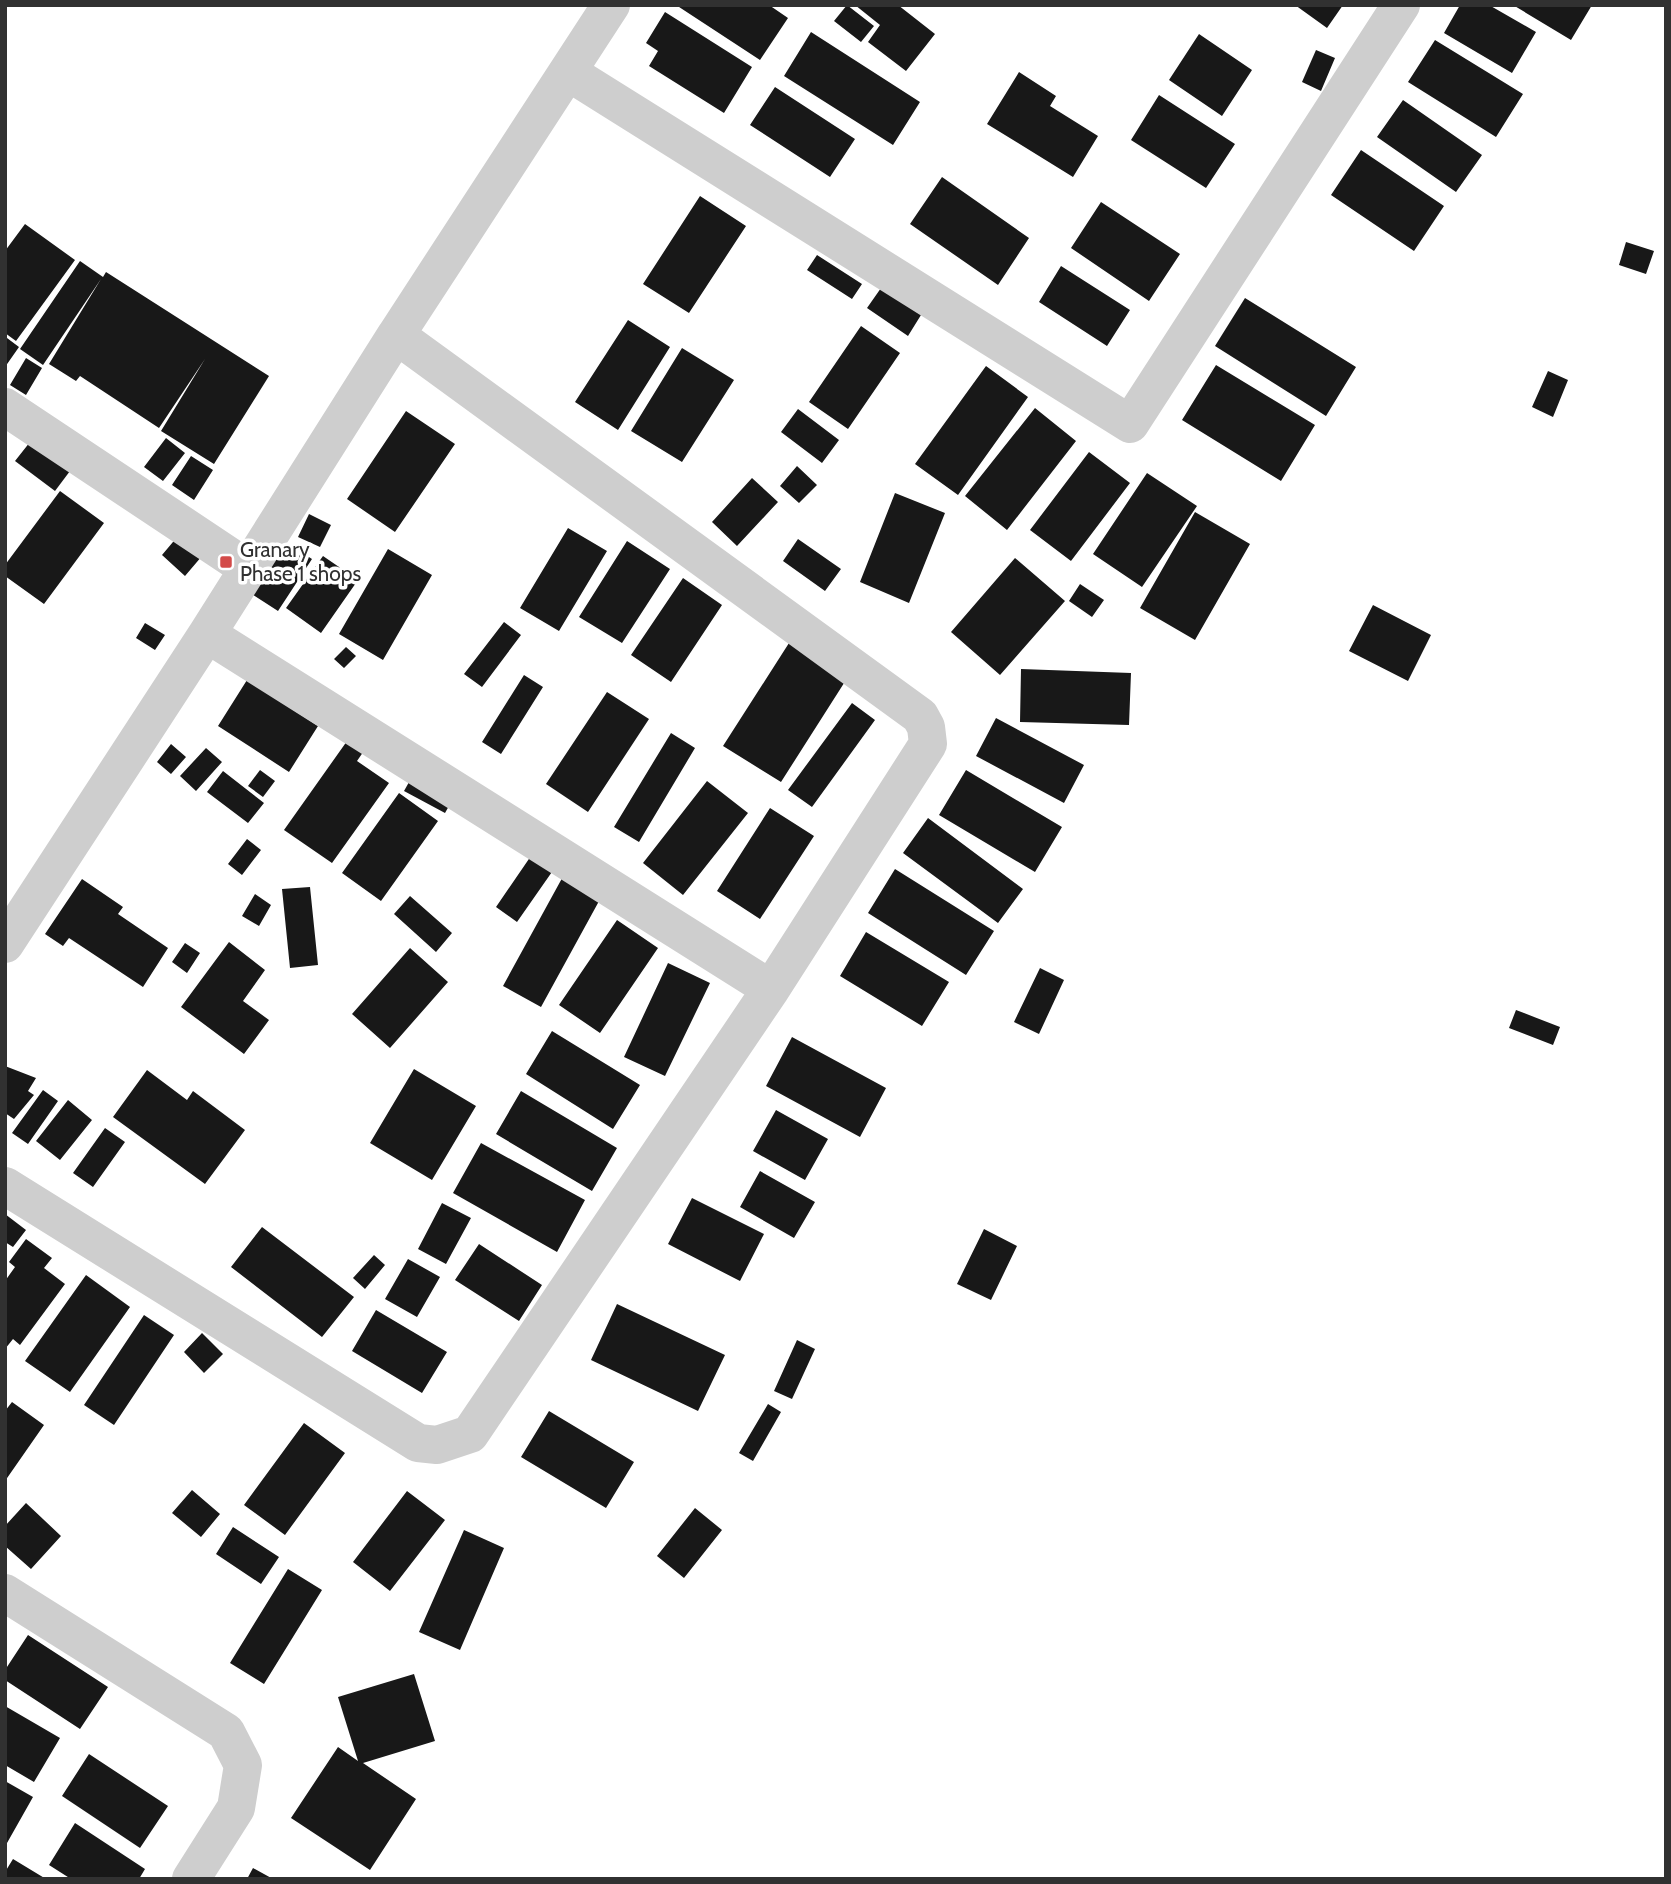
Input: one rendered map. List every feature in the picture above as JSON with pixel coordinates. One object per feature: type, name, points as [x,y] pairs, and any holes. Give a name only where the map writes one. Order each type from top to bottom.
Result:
[{"type":"street","points":[[5,944],[611,5]]},
{"type":"street","points":[[568,72],[1130,424],[1401,5]]},
{"type":"street","points":[[5,1186],[418,1443],[437,1445],[470,1434],[771,989],[928,744],[926,727],[920,716],[396,335]]},
{"type":"street","points":[[5,407],[247,568]]},
{"type":"street","points":[[207,634],[771,989]]},
{"type":"street","points":[[5,1593],[226,1732],[243,1765],[236,1808],[191,1879]]},
{"type":"building","points":[[676,5],[769,5],[788,18],[760,60]]},
{"type":"building","points":[[847,5],[874,26],[861,42],[834,21]]},
{"type":"building","points":[[855,5],[898,5],[935,34],[906,71],[868,42],[880,25]]},
{"type":"building","points":[[1295,5],[1343,5],[1327,28]]},
{"type":"building","points":[[1460,5],[1489,5],[1536,32],[1512,73],[1444,33]]},
{"type":"building","points":[[1513,5],[1592,5],[1571,40]]},
{"type":"building","points":[[665,12],[752,67],[724,113],[649,66],[658,51],[646,43]]},
{"type":"building","points":[[811,32],[920,102],[893,145],[784,76]]},
{"type":"building","points":[[1199,34],[1252,70],[1222,116],[1169,80]]},
{"type":"building","points":[[1435,40],[1523,94],[1496,137],[1408,82]]},
{"type":"building","points":[[1316,50],[1335,58],[1321,91],[1302,82]]},
{"type":"building","points":[[1019,72],[1056,96],[1050,106],[1098,136],[1073,177],[987,124]]},
{"type":"building","points":[[775,87],[855,139],[830,177],[750,125]]},
{"type":"building","points":[[1159,95],[1235,144],[1206,188],[1131,140]]},
{"type":"building","points":[[1403,100],[1482,155],[1456,192],[1377,137]]},
{"type":"building","points":[[1361,150],[1444,206],[1414,251],[1331,195]]},
{"type":"building","points":[[942,177],[1029,238],[998,285],[910,224]]},
{"type":"building","points":[[700,196],[746,226],[689,313],[643,284]]},
{"type":"building","points":[[1101,202],[1180,254],[1149,301],[1071,248]]},
{"type":"building","points":[[25,224],[75,260],[16,341],[5,333],[5,251]]},
{"type":"building","points":[[1626,242],[1654,251],[1646,274],[1619,265]]},
{"type":"building","points":[[817,255],[862,284],[852,299],[807,270]]},
{"type":"building","points":[[80,261],[103,277],[106,272],[269,376],[214,464],[161,431],[205,359],[159,428],[80,376],[76,381],[49,364],[101,279],[43,365],[20,349]]},
{"type":"building","points":[[1061,266],[1130,310],[1107,346],[1039,302]]},
{"type":"building","points":[[881,288],[921,315],[908,336],[867,308]]},
{"type":"building","points":[[1245,298],[1356,367],[1326,416],[1215,346]]},
{"type":"building","points":[[628,320],[670,347],[618,430],[575,402]]},
{"type":"building","points":[[861,326],[900,353],[848,429],[809,402]]},
{"type":"building","points":[[7,338],[19,347],[5,367],[5,341]]},
{"type":"building","points":[[682,348],[734,380],[682,462],[631,431]]},
{"type":"building","points":[[26,358],[42,368],[26,395],[10,385]]},
{"type":"building","points":[[1216,365],[1315,425],[1281,481],[1182,420]]},
{"type":"building","points":[[986,366],[1028,397],[958,495],[915,464]]},
{"type":"building","points":[[1548,371],[1568,380],[1553,417],[1532,407]]},
{"type":"building","points":[[1035,408],[1076,441],[1007,530],[965,496]]},
{"type":"building","points":[[798,409],[839,440],[822,463],[781,432]]},
{"type":"building","points":[[406,411],[455,444],[395,532],[347,499]]},
{"type":"building","points":[[166,438],[185,453],[163,481],[144,467]]},
{"type":"building","points":[[30,442],[70,471],[55,491],[15,461]]},
{"type":"building","points":[[1089,452],[1130,483],[1071,561],[1030,530]]},
{"type":"building","points":[[191,456],[213,470],[194,500],[172,485]]},
{"type":"building","points":[[797,466],[817,485],[799,503],[780,486]]},
{"type":"building","points":[[1147,473],[1197,506],[1142,587],[1093,554]]},
{"type":"building","points":[[752,478],[778,502],[737,546],[712,522]]},
{"type":"building","points":[[60,491],[104,523],[44,604],[5,576],[5,565]]},
{"type":"building","points":[[895,493],[945,513],[909,603],[860,582]]},
{"type":"building","points":[[1195,512],[1250,544],[1195,640],[1140,608]]},
{"type":"building","points":[[309,514],[331,525],[320,547],[298,537]]},
{"type":"building","points":[[568,528],[607,551],[559,631],[520,608]]},
{"type":"building","points":[[178,536],[202,556],[185,576],[162,555]]},
{"type":"building","points":[[281,539],[312,559],[278,611],[247,591]]},
{"type":"building","points":[[798,539],[841,569],[825,591],[783,561]]},
{"type":"building","points":[[627,541],[670,569],[622,643],[579,617]]},
{"type":"building","points":[[388,549],[432,575],[383,660],[339,634]]},
{"type":"building","points":[[323,556],[358,580],[321,633],[286,608]]},
{"type":"building","points":[[1015,558],[1065,601],[1000,675],[951,632]]},
{"type":"building","points":[[683,578],[722,605],[671,682],[631,655]]},
{"type":"building","points":[[1080,584],[1104,600],[1092,617],[1069,601]]},
{"type":"building","points":[[1373,605],[1431,635],[1408,681],[1349,651]]},
{"type":"building","points":[[504,622],[521,635],[482,687],[464,674]]},
{"type":"building","points":[[145,623],[165,635],[155,650],[136,638]]},
{"type":"building","points":[[789,643],[846,680],[781,782],[723,746]]},
{"type":"building","points":[[346,647],[356,656],[344,668],[334,659]]},
{"type":"building","points":[[1021,669],[1131,673],[1129,725],[1020,722]]},
{"type":"building","points":[[524,675],[543,687],[501,754],[482,742]]},
{"type":"building","points":[[247,680],[318,726],[289,772],[218,726]]},
{"type":"building","points":[[607,692],[649,719],[588,812],[546,784]]},
{"type":"building","points":[[852,703],[875,720],[812,807],[788,790]]},
{"type":"building","points":[[996,718],[1084,765],[1064,803],[976,756]]},
{"type":"building","points":[[671,733],[695,748],[639,842],[614,827]]},
{"type":"building","points":[[352,734],[368,745],[357,761],[389,783],[332,863],[284,830]]},
{"type":"building","points":[[171,744],[186,757],[171,774],[157,762]]},
{"type":"building","points":[[206,748],[222,762],[196,791],[180,776]]},
{"type":"building","points":[[260,770],[275,781],[263,797],[248,786]]},
{"type":"building","points":[[966,770],[1062,827],[1035,872],[939,815]]},
{"type":"building","points":[[223,771],[264,803],[248,823],[207,792]]},
{"type":"building","points":[[413,775],[454,797],[445,813],[404,791]]},
{"type":"building","points":[[707,781],[748,813],[683,895],[643,863]]},
{"type":"building","points":[[399,793],[438,821],[381,901],[342,873]]},
{"type":"building","points":[[770,808],[814,836],[760,919],[717,891]]},
{"type":"building","points":[[928,818],[1023,889],[998,923],[903,853]]},
{"type":"building","points":[[247,839],[261,850],[242,875],[228,864]]},
{"type":"building","points":[[533,853],[554,869],[517,922],[496,907]]},
{"type":"building","points":[[895,869],[994,931],[966,975],[868,913]]},
{"type":"building","points":[[566,871],[604,892],[541,1007],[503,986]]},
{"type":"building","points":[[82,879],[123,907],[118,914],[168,948],[143,987],[69,938],[63,946],[45,934]]},
{"type":"building","points":[[310,887],[318,965],[290,968],[282,889]]},
{"type":"building","points":[[255,894],[271,905],[259,926],[242,916]]},
{"type":"building","points":[[410,896],[452,933],[436,952],[394,914]]},
{"type":"building","points":[[617,920],[658,948],[600,1033],[559,1005]]},
{"type":"building","points":[[866,932],[949,982],[922,1026],[840,976]]},
{"type":"building","points":[[229,942],[265,970],[243,1001],[269,1020],[244,1054],[181,1007]]},
{"type":"building","points":[[185,943],[200,953],[187,973],[172,962]]},
{"type":"building","points":[[410,948],[448,982],[390,1048],[352,1014]]},
{"type":"building","points":[[668,963],[710,983],[665,1076],[624,1057]]},
{"type":"building","points":[[1040,968],[1064,980],[1039,1034],[1014,1022]]},
{"type":"building","points":[[1516,1010],[1560,1027],[1553,1045],[1509,1028]]},
{"type":"building","points":[[552,1031],[640,1085],[613,1129],[526,1074]]},
{"type":"building","points":[[792,1037],[886,1088],[860,1137],[766,1086]]},
{"type":"building","points":[[5,1066],[36,1078],[28,1091],[34,1095],[14,1119],[5,1113]]},
{"type":"building","points":[[414,1069],[476,1106],[432,1180],[370,1143]]},
{"type":"building","points":[[147,1070],[187,1100],[193,1091],[245,1130],[205,1184],[113,1117]]},
{"type":"building","points":[[43,1090],[58,1101],[28,1144],[12,1133]]},
{"type":"building","points":[[521,1091],[617,1148],[592,1191],[496,1134]]},
{"type":"building","points":[[68,1100],[92,1120],[60,1160],[36,1141]]},
{"type":"building","points":[[776,1110],[828,1139],[805,1180],[753,1151]]},
{"type":"building","points":[[105,1128],[125,1142],[93,1187],[73,1173]]},
{"type":"building","points":[[481,1143],[585,1200],[557,1252],[453,1193]]},
{"type":"building","points":[[760,1171],[815,1202],[794,1238],[740,1207]]},
{"type":"building","points":[[692,1198],[764,1234],[740,1281],[668,1244]]},
{"type":"building","points":[[442,1203],[471,1218],[446,1264],[418,1249]]},
{"type":"building","points":[[5,1214],[26,1230],[13,1247],[5,1242]]},
{"type":"building","points":[[262,1227],[354,1297],[322,1337],[231,1267]]},
{"type":"building","points":[[984,1229],[1017,1246],[991,1300],[957,1284]]},
{"type":"building","points":[[26,1239],[52,1258],[44,1268],[65,1284],[20,1345],[13,1339],[5,1349],[5,1281],[15,1267],[9,1262]]},
{"type":"building","points":[[479,1244],[542,1285],[519,1321],[455,1280]]},
{"type":"building","points":[[374,1255],[385,1265],[365,1289],[353,1278]]},
{"type":"building","points":[[408,1259],[440,1277],[417,1317],[385,1299]]},
{"type":"building","points":[[86,1275],[130,1307],[70,1392],[25,1361]]},
{"type":"building","points":[[617,1304],[725,1355],[698,1411],[591,1360]]},
{"type":"building","points":[[376,1310],[447,1352],[422,1393],[352,1351]]},
{"type":"building","points":[[144,1315],[174,1335],[114,1425],[84,1405]]},
{"type":"building","points":[[202,1333],[223,1354],[204,1373],[184,1352]]},
{"type":"building","points":[[797,1340],[815,1349],[792,1399],[774,1391]]},
{"type":"building","points":[[12,1402],[44,1425],[5,1481],[5,1411]]},
{"type":"building","points":[[768,1404],[781,1412],[753,1461],[739,1453]]},
{"type":"building","points":[[549,1411],[634,1462],[606,1508],[521,1457]]},
{"type":"building","points":[[304,1423],[345,1453],[285,1535],[244,1505]]},
{"type":"building","points":[[192,1490],[220,1514],[201,1537],[172,1513]]},
{"type":"building","points":[[407,1491],[445,1520],[390,1591],[353,1562]]},
{"type":"building","points":[[26,1503],[61,1536],[31,1569],[5,1546],[5,1526]]},
{"type":"building","points":[[695,1508],[722,1530],[684,1578],[657,1556]]},
{"type":"building","points":[[233,1527],[279,1557],[261,1584],[216,1554]]},
{"type":"building","points":[[464,1530],[504,1548],[460,1650],[419,1632]]},
{"type":"building","points":[[288,1569],[322,1590],[264,1684],[230,1663]]},
{"type":"building","points":[[28,1635],[108,1687],[80,1729],[5,1680],[5,1670]]},
{"type":"building","points":[[414,1674],[435,1741],[363,1763],[416,1799],[370,1870],[291,1818],[338,1747],[358,1761],[338,1697]]},
{"type":"building","points":[[5,1706],[60,1738],[34,1782],[5,1765]]},
{"type":"building","points":[[89,1754],[168,1806],[140,1848],[62,1796]]},
{"type":"building","points":[[5,1781],[33,1797],[7,1843],[5,1842]]},
{"type":"building","points":[[75,1823],[145,1869],[139,1879],[71,1879],[49,1865]]},
{"type":"building","points":[[13,1859],[46,1879],[5,1879],[5,1872]]},
{"type":"building","points":[[253,1868],[273,1879],[247,1879]]},
{"type":"place","name":"Granary Phase 1 shops","points":[[226,562]]}]
